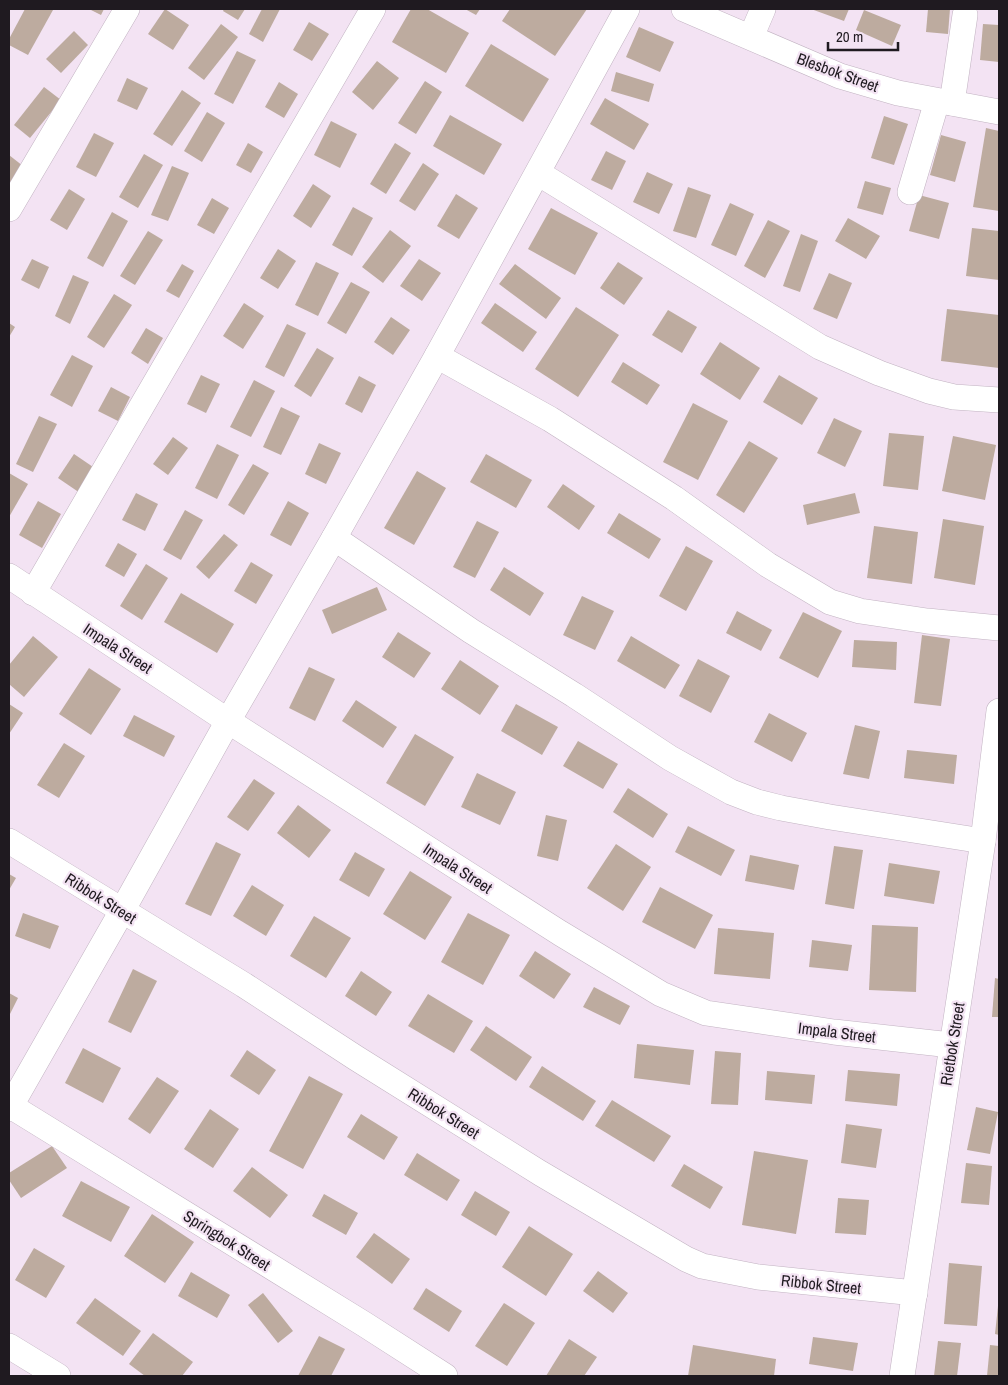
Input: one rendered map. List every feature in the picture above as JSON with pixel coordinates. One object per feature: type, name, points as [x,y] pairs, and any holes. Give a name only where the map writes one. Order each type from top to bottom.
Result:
[{"type":"street","points":[[9,209],[127,9]]},
{"type":"street","points":[[33,593],[373,9]]},
{"type":"street","points":[[9,1107],[437,356],[627,9]]},
{"type":"street","name":"Blesbok Street","points":[[684,9],[840,76],[898,93],[999,112]]},
{"type":"street","points":[[751,37],[763,9]]},
{"type":"street","points":[[910,192],[945,102],[965,15]]},
{"type":"street","points":[[538,172],[820,346],[879,373],[929,391],[954,397],[999,400]]},
{"type":"street","points":[[437,356],[550,419],[674,498],[768,566],[830,602],[860,611],[927,621],[999,628]]},
{"type":"street","points":[[334,538],[471,631],[670,758],[731,792],[757,802],[830,818],[983,840]]},
{"type":"street","name":"Impala Street","points":[[9,576],[228,721],[552,928],[661,994],[706,1013],[834,1032],[952,1045]]},
{"type":"street","name":"Rietbok Street","points":[[902,1376],[983,840],[999,711]]},
{"type":"street","name":"Ribbok Street","points":[[9,840],[244,985],[356,1058],[540,1173],[686,1259],[702,1266],[758,1276],[915,1293]]},
{"type":"street","name":"Springbok Street","points":[[9,1107],[364,1324],[445,1376]]},
{"type":"street","points":[[9,1346],[58,1376]]},
{"type":"building","points":[[25,9],[53,10],[28,55],[9,45],[9,39]]},
{"type":"building","points":[[89,9],[104,9],[101,15]]},
{"type":"building","points":[[165,9],[189,25],[173,50],[148,34]]},
{"type":"building","points":[[224,9],[245,9],[238,20],[223,11]]},
{"type":"building","points":[[262,9],[280,9],[263,42],[249,34]]},
{"type":"building","points":[[411,9],[427,9],[469,33],[446,73],[392,42]]},
{"type":"building","points":[[465,9],[480,9],[476,15]]},
{"type":"building","points":[[510,9],[587,9],[555,56],[502,21]]},
{"type":"building","points":[[811,9],[849,9],[844,21]]},
{"type":"building","points":[[928,9],[950,9],[948,34],[926,32]]},
{"type":"building","points":[[864,10],[901,25],[892,46],[856,30]]},
{"type":"building","points":[[309,22],[329,34],[312,61],[293,50]]},
{"type":"building","points":[[221,24],[238,37],[204,80],[188,68]]},
{"type":"building","points":[[983,24],[999,25],[999,62],[980,60]]},
{"type":"building","points":[[639,27],[674,42],[660,72],[626,57]]},
{"type":"building","points":[[74,31],[88,45],[61,73],[46,59]]},
{"type":"building","points":[[491,44],[549,79],[523,122],[465,86]]},
{"type":"building","points":[[237,51],[256,60],[233,104],[214,94]]},
{"type":"building","points":[[377,61],[399,78],[373,110],[352,92]]},
{"type":"building","points":[[616,72],[654,84],[649,102],[611,91]]},
{"type":"building","points":[[127,78],[148,88],[137,110],[117,101]]},
{"type":"building","points":[[425,81],[442,92],[416,134],[398,123]]},
{"type":"building","points":[[279,82],[298,94],[284,118],[265,107]]},
{"type":"building","points":[[44,87],[61,100],[30,138],[14,125]]},
{"type":"building","points":[[182,90],[201,103],[172,146],[153,134]]},
{"type":"building","points":[[605,98],[649,124],[634,150],[590,124]]},
{"type":"building","points":[[207,112],[225,123],[202,162],[184,151]]},
{"type":"building","points":[[450,115],[502,144],[484,175],[433,146]]},
{"type":"building","points":[[884,116],[908,124],[894,165],[871,158]]},
{"type":"building","points":[[331,121],[357,134],[340,168],[314,155]]},
{"type":"building","points":[[986,128],[999,131],[999,211],[973,207]]},
{"type":"building","points":[[94,133],[114,143],[96,177],[76,167]]},
{"type":"building","points":[[941,135],[966,142],[955,182],[930,175]]},
{"type":"building","points":[[248,143],[263,152],[251,173],[236,165]]},
{"type":"building","points":[[395,143],[411,153],[386,194],[370,184]]},
{"type":"building","points":[[606,151],[626,161],[612,190],[591,180]]},
{"type":"building","points":[[144,154],[163,165],[138,208],[119,197]]},
{"type":"building","points":[[9,155],[23,166],[9,184]]},
{"type":"building","points":[[423,163],[439,174],[415,211],[399,201]]},
{"type":"building","points":[[172,166],[189,173],[168,221],[151,215]]},
{"type":"building","points":[[647,172],[673,184],[659,214],[633,202]]},
{"type":"building","points":[[865,181],[891,188],[883,215],[857,208]]},
{"type":"building","points":[[313,184],[331,196],[311,228],[293,216]]},
{"type":"building","points":[[688,187],[711,195],[696,238],[673,231]]},
{"type":"building","points":[[69,189],[85,199],[67,230],[50,220]]},
{"type":"building","points":[[456,194],[478,208],[459,239],[437,226]]},
{"type":"building","points":[[919,195],[949,203],[939,239],[909,231]]},
{"type":"building","points":[[212,198],[229,208],[214,234],[197,225]]},
{"type":"building","points":[[730,203],[754,214],[736,256],[711,245]]},
{"type":"building","points":[[353,207],[373,218],[352,256],[332,245]]},
{"type":"building","points":[[551,208],[598,233],[575,275],[528,249]]},
{"type":"building","points":[[112,212],[128,221],[103,267],[87,258]]},
{"type":"building","points":[[848,218],[880,236],[866,259],[835,241]]},
{"type":"building","points":[[768,220],[790,231],[765,278],[744,266]]},
{"type":"building","points":[[972,228],[999,231],[999,280],[966,276]]},
{"type":"building","points":[[390,230],[411,246],[383,283],[362,267]]},
{"type":"building","points":[[148,231],[163,240],[135,285],[120,276]]},
{"type":"building","points":[[801,234],[818,241],[800,292],[783,286]]},
{"type":"building","points":[[278,249],[296,261],[278,289],[260,278]]},
{"type":"building","points":[[32,259],[49,267],[39,289],[21,280]]},
{"type":"building","points":[[419,259],[441,273],[422,301],[400,286]]},
{"type":"building","points":[[316,262],[339,273],[318,316],[295,305]]},
{"type":"building","points":[[618,262],[643,278],[624,305],[600,288]]},
{"type":"building","points":[[182,264],[194,271],[179,298],[166,291]]},
{"type":"building","points":[[515,264],[561,298],[546,319],[499,284]]},
{"type":"building","points":[[829,273],[852,283],[837,319],[813,309]]},
{"type":"building","points":[[73,275],[89,282],[70,324],[55,316]]},
{"type":"building","points":[[351,282],[370,292],[346,334],[327,323]]},
{"type":"building","points":[[114,294],[132,305],[104,348],[87,337]]},
{"type":"building","points":[[244,303],[264,316],[243,349],[223,336]]},
{"type":"building","points":[[495,303],[537,332],[523,352],[481,323]]},
{"type":"building","points":[[576,307],[619,335],[578,397],[535,369]]},
{"type":"building","points":[[947,309],[999,315],[999,368],[941,361]]},
{"type":"building","points":[[668,310],[697,327],[682,353],[652,335]]},
{"type":"building","points":[[391,317],[410,330],[393,355],[374,342]]},
{"type":"building","points":[[9,323],[15,327],[9,337]]},
{"type":"building","points":[[287,324],[306,333],[284,377],[265,367]]},
{"type":"building","points":[[146,328],[163,338],[148,364],[131,353]]},
{"type":"building","points":[[720,342],[760,368],[740,400],[700,374]]},
{"type":"building","points":[[317,348],[334,358],[311,397],[294,386]]},
{"type":"building","points":[[72,355],[93,366],[72,407],[50,395]]},
{"type":"building","points":[[623,362],[660,385],[647,405],[611,382]]},
{"type":"building","points":[[201,375],[220,384],[206,413],[187,404]]},
{"type":"building","points":[[779,375],[818,398],[802,425],[763,402]]},
{"type":"building","points":[[359,376],[376,385],[362,413],[345,404]]},
{"type":"building","points":[[254,380],[275,391],[251,437],[230,427]]},
{"type":"building","points":[[111,387],[130,397],[118,421],[98,411]]},
{"type":"building","points":[[693,403],[728,421],[698,480],[663,462]]},
{"type":"building","points":[[281,407],[300,416],[281,455],[263,447]]},
{"type":"building","points":[[39,416],[57,424],[33,472],[16,464]]},
{"type":"building","points":[[834,418],[862,431],[845,467],[817,453]]},
{"type":"building","points":[[889,433],[924,436],[918,490],[883,486]]},
{"type":"building","points":[[953,436],[996,445],[985,500],[942,491]]},
{"type":"building","points":[[173,437],[188,448],[168,475],[153,464]]},
{"type":"building","points":[[749,441],[778,458],[744,513],[716,495]]},
{"type":"building","points":[[319,443],[341,453],[326,484],[305,474]]},
{"type":"building","points":[[217,444],[239,455],[217,499],[195,488]]},
{"type":"building","points":[[74,454],[96,469],[80,493],[58,478]]},
{"type":"building","points":[[486,454],[532,480],[516,508],[470,482]]},
{"type":"building","points":[[253,464],[269,473],[244,515],[228,505]]},
{"type":"building","points":[[417,471],[446,488],[414,545],[384,528]]},
{"type":"building","points":[[9,473],[28,484],[9,517]]},
{"type":"building","points":[[563,484],[595,506],[579,530],[547,507]]},
{"type":"building","points":[[136,493],[158,504],[145,531],[122,520]]},
{"type":"building","points":[[855,493],[860,513],[807,525],[803,505]]},
{"type":"building","points":[[38,501],[61,514],[42,548],[19,535]]},
{"type":"building","points":[[288,501],[309,513],[291,546],[270,535]]},
{"type":"building","points":[[185,510],[203,520],[181,560],[163,550]]},
{"type":"building","points":[[619,513],[661,539],[649,559],[607,533]]},
{"type":"building","points":[[943,519],[984,526],[975,585],[934,578]]},
{"type":"building","points":[[477,521],[499,532],[475,578],[453,567]]},
{"type":"building","points":[[874,526],[918,532],[912,584],[867,578]]},
{"type":"building","points":[[224,534],[238,545],[209,579],[196,567]]},
{"type":"building","points":[[118,543],[137,554],[124,577],[105,566]]},
{"type":"building","points":[[686,546],[713,561],[686,611],[659,596]]},
{"type":"building","points":[[251,562],[273,575],[256,604],[234,591]]},
{"type":"building","points":[[146,564],[168,578],[142,620],[120,606]]},
{"type":"building","points":[[504,567],[544,593],[530,616],[490,590]]},
{"type":"building","points":[[377,587],[387,610],[332,634],[322,610]]},
{"type":"building","points":[[181,593],[234,624],[217,653],[164,622]]},
{"type":"building","points":[[582,596],[614,611],[595,650],[563,635]]},
{"type":"building","points":[[737,611],[772,630],[761,651],[726,633]]},
{"type":"building","points":[[803,612],[842,631],[818,678],[779,658]]},
{"type":"building","points":[[398,632],[431,653],[414,678],[382,657]]},
{"type":"building","points":[[922,635],[950,639],[941,706],[914,703]]},
{"type":"building","points":[[33,636],[58,657],[24,697],[9,684],[9,665]]},
{"type":"building","points":[[631,636],[680,665],[665,689],[617,661]]},
{"type":"building","points":[[854,640],[897,642],[896,670],[852,667]]},
{"type":"building","points":[[698,659],[730,676],[711,713],[679,696]]},
{"type":"building","points":[[460,660],[499,686],[480,715],[441,689]]},
{"type":"building","points":[[309,667],[335,679],[315,721],[289,708]]},
{"type":"building","points":[[89,668],[121,689],[91,735],[59,714]]},
{"type":"building","points":[[356,700],[397,727],[383,748],[342,721]]},
{"type":"building","points":[[9,704],[23,713],[9,734]]},
{"type":"building","points":[[516,704],[558,727],[542,755],[501,731]]},
{"type":"building","points":[[769,713],[807,733],[792,762],[754,742]]},
{"type":"building","points":[[134,715],[175,736],[164,757],[123,736]]},
{"type":"building","points":[[855,725],[880,731],[869,779],[843,774]]},
{"type":"building","points":[[415,734],[454,757],[425,806],[386,783]]},
{"type":"building","points":[[578,741],[618,764],[603,789],[563,766]]},
{"type":"building","points":[[64,743],[85,756],[59,798],[37,785]]},
{"type":"building","points":[[907,750],[957,755],[954,784],[904,778]]},
{"type":"building","points":[[477,773],[516,792],[500,825],[461,807]]},
{"type":"building","points":[[254,779],[275,793],[248,831],[227,817]]},
{"type":"building","points":[[628,788],[668,814],[653,838],[613,812]]},
{"type":"building","points":[[298,805],[331,830],[309,858],[277,833]]},
{"type":"building","points":[[546,815],[567,820],[558,861],[537,856]]},
{"type":"building","points":[[688,826],[735,850],[721,876],[675,852]]},
{"type":"building","points":[[216,842],[241,854],[211,916],[185,904]]},
{"type":"building","points":[[616,844],[651,867],[623,911],[587,888]]},
{"type":"building","points":[[834,846],[863,850],[854,909],[825,904]]},
{"type":"building","points":[[355,852],[385,869],[369,897],[339,880]]},
{"type":"building","points":[[750,855],[799,865],[794,890],[745,881]]},
{"type":"building","points":[[889,863],[940,871],[934,904],[884,896]]},
{"type":"building","points":[[410,871],[452,897],[425,940],[383,914]]},
{"type":"building","points":[[9,874],[16,878],[9,890]]},
{"type":"building","points":[[252,885],[284,905],[266,936],[233,916]]},
{"type":"building","points":[[660,887],[713,915],[695,949],[642,922]]},
{"type":"building","points":[[23,913],[59,926],[50,949],[15,936]]},
{"type":"building","points":[[468,913],[510,935],[483,985],[441,962]]},
{"type":"building","points":[[314,916],[351,938],[326,978],[290,956]]},
{"type":"building","points":[[872,925],[918,927],[916,992],[869,990]]},
{"type":"building","points":[[718,928],[774,933],[770,979],[714,974]]},
{"type":"building","points":[[812,940],[852,945],[848,971],[809,967]]},
{"type":"building","points":[[535,951],[571,974],[554,999],[519,976]]},
{"type":"building","points":[[133,969],[157,981],[131,1033],[108,1022]]},
{"type":"building","points":[[361,971],[392,992],[376,1016],[345,996]]},
{"type":"building","points":[[995,978],[999,979],[999,1017],[992,1017]]},
{"type":"building","points":[[594,987],[630,1006],[620,1025],[583,1007]]},
{"type":"building","points":[[9,993],[18,998],[9,1016]]},
{"type":"building","points":[[428,994],[473,1021],[454,1053],[408,1026]]},
{"type":"building","points":[[486,1026],[532,1057],[516,1081],[470,1050]]},
{"type":"building","points":[[637,1044],[694,1050],[690,1085],[634,1078]]},
{"type":"building","points":[[83,1048],[121,1068],[103,1103],[65,1083]]},
{"type":"building","points":[[247,1050],[276,1070],[259,1095],[230,1076]]},
{"type":"building","points":[[715,1051],[741,1053],[738,1105],[711,1104]]},
{"type":"building","points":[[542,1066],[596,1101],[583,1121],[529,1087]]},
{"type":"building","points":[[848,1070],[900,1074],[897,1106],[845,1101]]},
{"type":"building","points":[[767,1071],[815,1075],[812,1104],[765,1100]]},
{"type":"building","points":[[309,1076],[343,1094],[303,1169],[269,1151]]},
{"type":"building","points":[[157,1077],[179,1091],[150,1134],[128,1119]]},
{"type":"building","points":[[612,1100],[671,1136],[654,1162],[595,1126]]},
{"type":"building","points":[[976,1107],[998,1112],[990,1154],[967,1150]]},
{"type":"building","points":[[210,1109],[239,1129],[213,1168],[184,1149]]},
{"type":"building","points":[[361,1114],[398,1137],[384,1160],[347,1137]]},
{"type":"building","points":[[846,1124],[882,1129],[876,1168],[841,1163]]},
{"type":"building","points":[[52,1146],[67,1168],[21,1198],[9,1180],[9,1173]]},
{"type":"building","points":[[754,1151],[808,1160],[796,1234],[742,1225]]},
{"type":"building","points":[[417,1153],[460,1180],[447,1201],[404,1175]]},
{"type":"building","points":[[966,1163],[992,1166],[989,1205],[961,1203]]},
{"type":"building","points":[[684,1164],[723,1187],[710,1209],[671,1186]]},
{"type":"building","points":[[252,1167],[288,1195],[270,1218],[233,1191]]},
{"type":"building","points":[[81,1181],[130,1207],[111,1242],[62,1216]]},
{"type":"building","points":[[475,1191],[510,1212],[496,1236],[461,1215]]},
{"type":"building","points":[[324,1194],[358,1213],[346,1235],[312,1216]]},
{"type":"building","points":[[838,1198],[869,1200],[866,1235],[835,1233]]},
{"type":"building","points":[[152,1214],[194,1242],[165,1283],[124,1256]]},
{"type":"building","points":[[529,1226],[573,1254],[546,1296],[502,1267]]},
{"type":"building","points":[[374,1233],[410,1259],[392,1284],[356,1257]]},
{"type":"building","points":[[34,1248],[65,1266],[46,1298],[15,1280]]},
{"type":"building","points":[[949,1263],[982,1266],[977,1326],[944,1324]]},
{"type":"building","points":[[598,1271],[628,1293],[613,1313],[583,1291]]},
{"type":"building","points":[[191,1272],[230,1295],[217,1318],[178,1296]]},
{"type":"building","points":[[426,1288],[462,1311],[449,1332],[413,1309]]},
{"type":"building","points":[[263,1293],[293,1331],[278,1343],[248,1305]]},
{"type":"building","points":[[95,1298],[141,1331],[123,1356],[76,1323]]},
{"type":"building","points":[[504,1303],[535,1323],[507,1366],[475,1346]]},
{"type":"building","points":[[999,1306],[999,1335],[995,1334]]},
{"type":"building","points":[[153,1333],[193,1362],[182,1376],[145,1376],[129,1364]]},
{"type":"building","points":[[319,1336],[345,1349],[331,1376],[298,1376]]},
{"type":"building","points":[[813,1337],[858,1343],[853,1371],[809,1364]]},
{"type":"building","points":[[569,1339],[597,1357],[584,1376],[546,1376]]},
{"type":"building","points":[[938,1341],[961,1343],[957,1376],[934,1376]]},
{"type":"building","points":[[693,1345],[776,1359],[774,1376],[688,1376]]},
{"type":"building","points":[[990,1345],[999,1346],[999,1376],[987,1376]]}]
